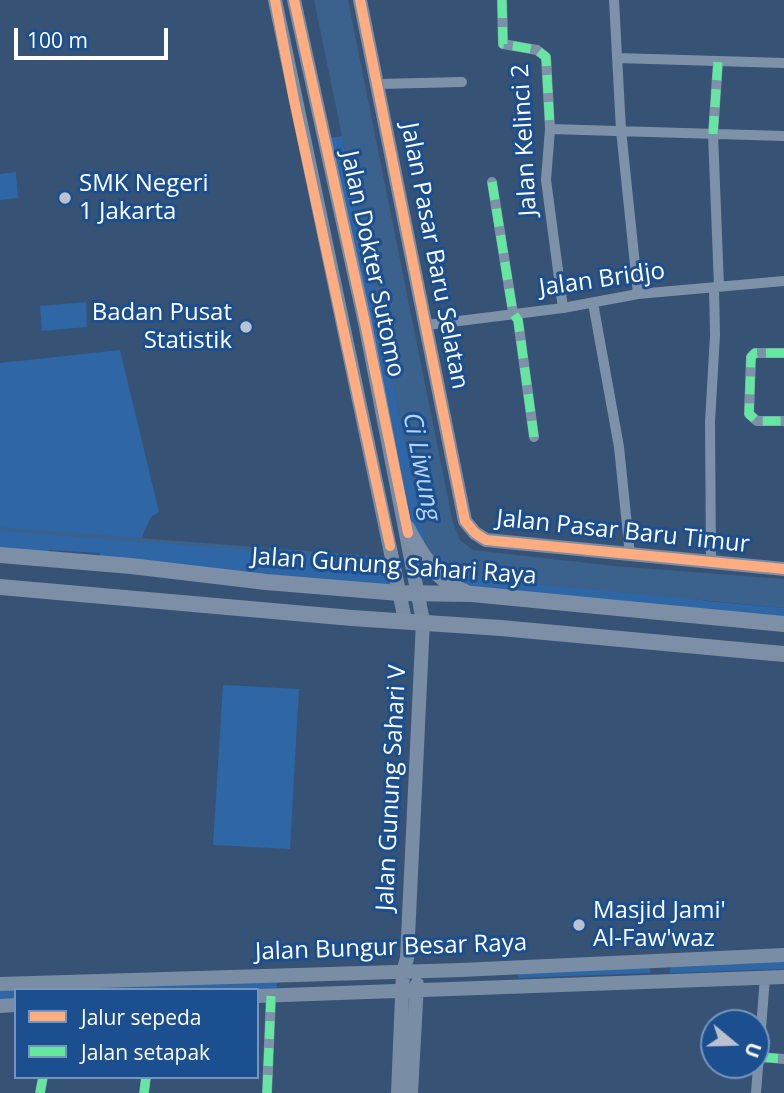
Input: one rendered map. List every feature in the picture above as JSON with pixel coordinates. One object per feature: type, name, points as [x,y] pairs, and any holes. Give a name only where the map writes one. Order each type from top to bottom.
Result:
[{"type":"main road","name":"Jalan Dokter Sutomo","points":[[275,0],[405,620]]},
{"type":"main road","name":"Jalan Dokter Sutomo","points":[[294,0],[365,323],[423,621]]},
{"type":"main road","name":"Jalan Pasar Baru Selatan","points":[[360,0],[465,522]]},
{"type":"main road","points":[[374,468],[394,464]]},
{"type":"main road","name":"Jalan Pasar Baru Timur","points":[[465,522],[486,540],[784,569]]},
{"type":"main road","points":[[407,533],[437,572],[456,588],[472,594]]},
{"type":"main road","name":"Jalan Gunung Sahari Raya","points":[[0,555],[131,566],[266,582],[399,593],[472,594],[784,624]]},
{"type":"main road","points":[[264,610],[266,582]]},
{"type":"main road","points":[[1,591],[423,621],[784,654]]},
{"type":"main road","name":"Jalan Gunung Sahari V","points":[[409,990],[423,621]]},
{"type":"main road","name":"Jalan Bungur Besar Raya","points":[[0,984],[784,955]]},
{"type":"main road","points":[[506,967],[507,987]]},
{"type":"main road","points":[[299,994],[300,975]]},
{"type":"main road","name":"Jalan Bungur Besar Raya","points":[[264,996],[784,977]]},
{"type":"main road","points":[[398,1093],[409,990]]},
{"type":"main road","points":[[409,990],[411,1093]]},
{"type":"street","name":"Jalan Kelinci 2","points":[[502,0],[503,44],[537,50],[546,57],[550,129],[546,180],[563,308]]},
{"type":"street","points":[[614,0],[621,130],[638,294]]},
{"type":"street","points":[[617,58],[784,63]]},
{"type":"street","points":[[711,563],[710,422],[716,287],[713,134],[718,62]]},
{"type":"street","points":[[379,84],[462,82]]},
{"type":"street","points":[[550,129],[784,136]]},
{"type":"street","points":[[492,182],[513,313],[518,320],[534,437]]},
{"type":"street","name":"Jalan Bridjo","points":[[427,325],[563,308],[638,294],[784,281]]},
{"type":"street","points":[[593,303],[620,447],[630,555]]},
{"type":"street","points":[[784,353],[755,353],[751,357],[749,414],[757,421],[784,421]]},
{"type":"street","points":[[763,1009],[765,977]]},
{"type":"street","points":[[264,996],[267,1093]]},
{"type":"shaded area","points":[[342,136],[427,549],[705,601],[784,608],[784,624],[472,594],[446,581],[407,528],[324,139]]},
{"type":"shaded area","points":[[16,172],[18,198],[0,200],[0,174]]},
{"type":"shaded area","points":[[86,302],[87,327],[42,331],[40,306]]},
{"type":"shaded area","points":[[120,350],[159,512],[151,517],[141,539],[392,559],[399,593],[100,563],[100,553],[49,550],[48,559],[0,555],[0,363]]},
{"type":"shaded area","points":[[223,685],[299,689],[290,849],[213,845]]},
{"type":"shaded area","points":[[784,961],[784,969],[670,973],[670,966]]},
{"type":"shaded area","points":[[650,966],[650,973],[518,978],[518,971]]},
{"type":"shaded area","points":[[277,980],[277,989],[55,988]]},
{"type":"shaded area","points":[[14,989],[14,998],[0,999],[0,990]]},
{"type":"water","name":"Ci Liwung","points":[[314,0],[348,0],[453,523],[460,540],[473,550],[614,566],[784,579],[784,608],[451,576],[427,550]]},
{"type":"waterway","points":[[0,529],[389,559]]},
{"type":"marked path","points":[[502,0],[503,44],[537,50],[546,57],[550,129]]},
{"type":"marked path","points":[[713,134],[718,62]]},
{"type":"marked path","points":[[492,182],[513,313],[518,320],[534,437]]},
{"type":"marked path","points":[[784,353],[755,353],[751,357],[749,414],[757,421],[784,421]]},
{"type":"marked path","points":[[267,1093],[271,996]]},
{"type":"marked path","points":[[770,1058],[784,1059]]},
{"type":"marked path","points":[[40,1093],[43,1079]]},
{"type":"marked path","points":[[144,1093],[146,1079]]},
{"type":"cycle path","points":[[275,0],[390,546]]},
{"type":"cycle path","points":[[294,0],[408,533]]},
{"type":"cycle path","points":[[360,0],[465,521],[475,533],[486,540],[784,569]]},
{"type":"place","name":"SMK Negeri 1 Jakarta","points":[[65,198]]},
{"type":"place","name":"Badan Pusat Statistik","points":[[246,327]]},
{"type":"place","name":"Masjid Jami' Al-Faw'waz","points":[[579,925]]}]
